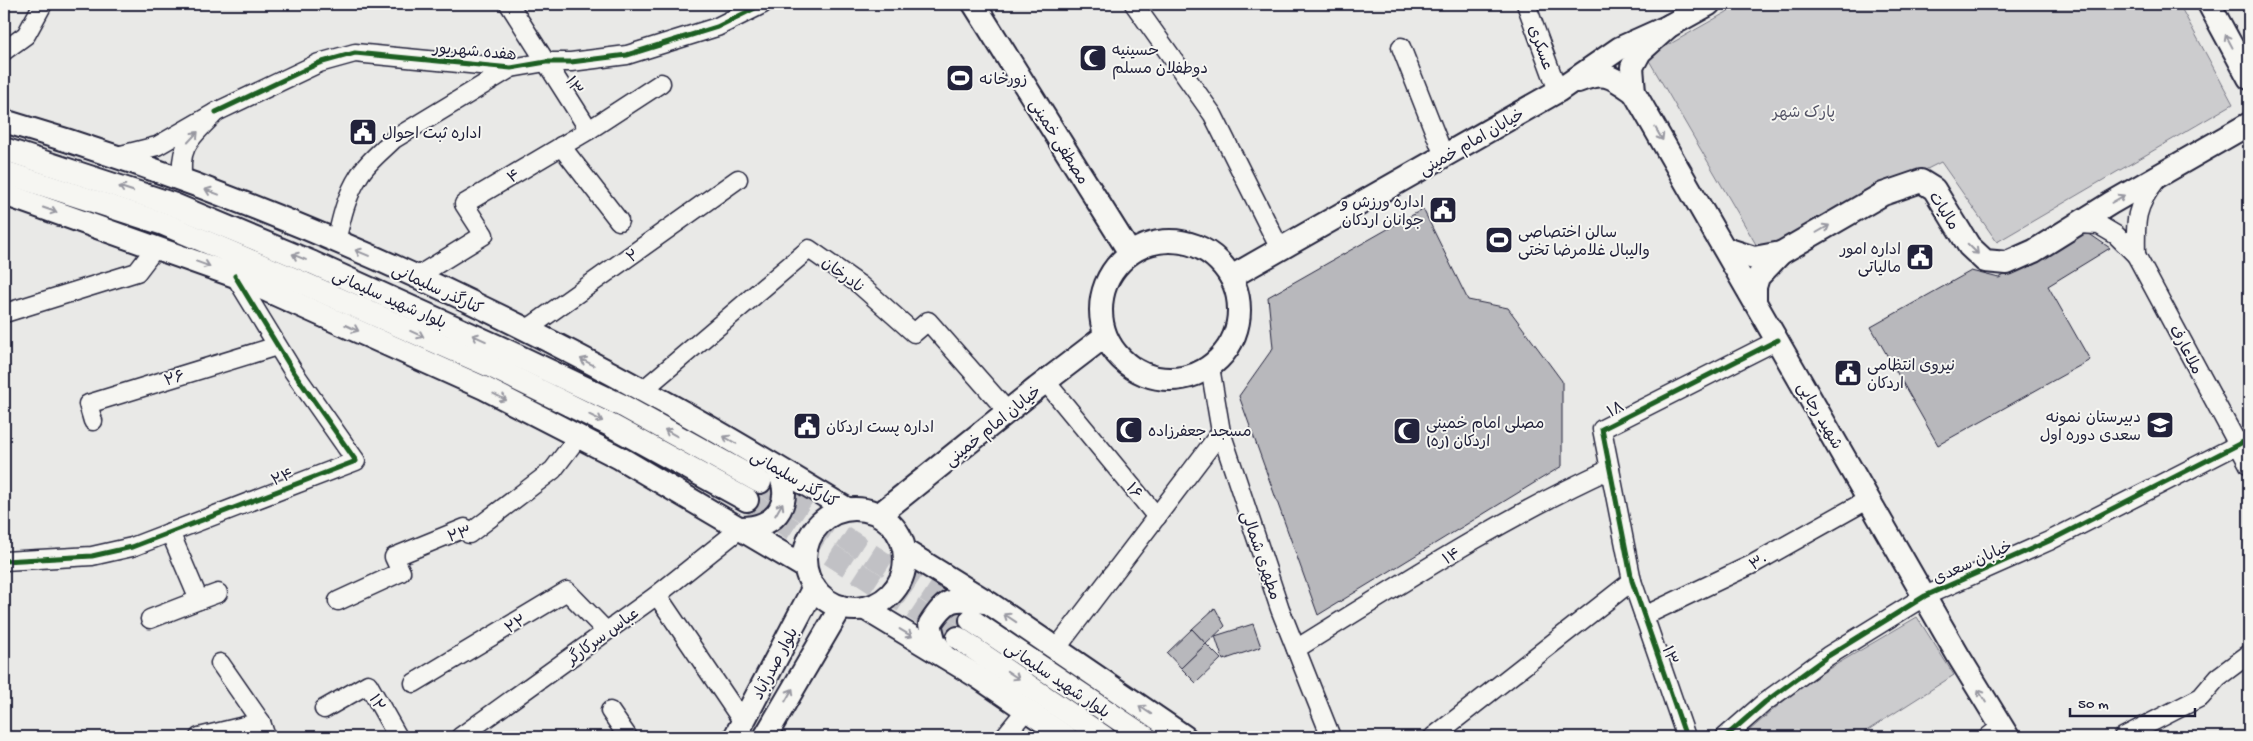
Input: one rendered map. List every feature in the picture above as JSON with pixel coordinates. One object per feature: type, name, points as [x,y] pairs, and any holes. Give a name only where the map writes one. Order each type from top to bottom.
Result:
[{"type":"main road","name":"مصطفی خمینی","points":[[974,4],[1130,253]]},
{"type":"main road","name":"خیابان امام خمینی","points":[[1231,277],[1564,87],[1620,48],[1669,26],[1709,4]]},
{"type":"main road","points":[[2210,4],[2249,78]]},
{"type":"main road","points":[[1634,92],[1632,67],[1640,52],[1669,26]]},
{"type":"main road","points":[[1564,87],[1596,74],[1614,78],[1634,92]]},
{"type":"main road","name":"شهید رجایی","points":[[1634,92],[1925,596],[1999,734]]},
{"type":"main road","name":"کنارگذر سلیمانی","points":[[4,121],[117,156],[336,242],[416,277],[526,330],[643,390],[761,483],[847,509]]},
{"type":"main road","points":[[2077,224],[2249,124]]},
{"type":"main road","name":"بلوار شهید سلیمانی","points":[[4,149],[172,204],[313,263],[501,348],[623,406],[761,483]]},
{"type":"main road","name":"بلوار شهید سلیمانی","points":[[4,172],[164,224],[490,366],[586,413],[761,483]]},
{"type":"main road","name":"مالیات","points":[[1781,254],[1883,194],[1921,180],[1934,189],[1969,246],[1985,261],[2007,263],[2034,251],[2077,224]]},
{"type":"main road","points":[[4,194],[235,276],[484,388],[578,437],[741,528],[805,567]]},
{"type":"main road","points":[[1174,241],[1197,246],[1217,259],[1231,277],[1238,296],[1239,316],[1236,329],[1224,353],[1210,367],[1191,376],[1170,380],[1150,377],[1131,368],[1116,354],[1105,336],[1100,314],[1103,291],[1113,270],[1130,253],[1151,243],[1174,241]]},
{"type":"main road","points":[[1726,249],[1754,258],[1781,254]]},
{"type":"main road","points":[[1755,301],[1754,286],[1758,277],[1781,254]]},
{"type":"main road","name":"خیابان امام خمینی","points":[[880,514],[1105,336]]},
{"type":"main road","points":[[741,528],[754,528],[767,524],[780,509],[785,491],[782,478],[761,483]]},
{"type":"main road","points":[[847,509],[864,509],[880,514],[899,533],[905,551],[906,562],[902,578],[893,592],[880,603],[864,608],[841,607],[826,600],[814,587],[805,567],[805,551],[810,536],[820,523],[832,514],[847,509]]},
{"type":"main road","points":[[905,551],[989,603],[1185,737]]},
{"type":"main road","name":"بلوار صدرآباد","points":[[739,729],[814,587]]},
{"type":"main road","points":[[944,656],[934,640],[930,624],[941,607],[960,598],[989,603]]},
{"type":"main road","name":"بلوار صدرآباد","points":[[765,737],[841,607]]},
{"type":"main road","points":[[864,608],[944,656],[1066,737]]},
{"type":"main road","name":"بلوار شهید سلیمانی","points":[[1104,737],[964,629],[1144,737]]},
{"type":"street","points":[[4,51],[26,35],[43,4]]},
{"type":"street","name":"۱۳","points":[[509,4],[589,130]]},
{"type":"street","name":"هفده شهریور","points":[[117,156],[157,146],[216,112],[319,62],[355,52],[511,68],[546,62],[572,62],[627,55],[717,27],[763,4]]},
{"type":"street","points":[[1134,4],[1213,115],[1280,249]]},
{"type":"street","name":"عسکری","points":[[1526,4],[1564,87]]},
{"type":"street","points":[[1401,47],[1444,156]]},
{"type":"street","name":"هفده شهریور","points":[[336,242],[344,208],[359,175],[394,139],[511,68]]},
{"type":"street","name":"۴","points":[[416,277],[484,235],[464,204],[589,130],[661,83]]},
{"type":"street","points":[[182,181],[180,164],[183,148],[216,112]]},
{"type":"street","points":[[561,146],[619,221]]},
{"type":"street","points":[[2136,255],[2135,220],[2145,193],[2161,174]]},
{"type":"street","name":"۲","points":[[526,330],[738,179]]},
{"type":"street","points":[[2077,224],[2099,225],[2116,235],[2136,255]]},
{"type":"street","points":[[5,313],[137,272],[156,247]]},
{"type":"street","name":"نادرخان","points":[[643,390],[810,249],[860,285],[914,333],[928,321],[1008,412]]},
{"type":"street","name":"ملاعارف","points":[[2136,255],[2244,441],[2249,464]]},
{"type":"street","name":"۲۴","points":[[4,560],[92,556],[132,547],[356,461],[277,346],[235,276]]},
{"type":"street","name":"۱۸","points":[[1632,581],[1602,429],[1778,340]]},
{"type":"street","name":"۲۶","points":[[93,421],[88,404],[277,346]]},
{"type":"street","name":"مطهری شمالی","points":[[1210,367],[1221,432],[1296,649],[1331,737]]},
{"type":"street","name":"۱۶","points":[[1046,382],[1157,517],[1221,432]]},
{"type":"street","name":"۲۳","points":[[338,601],[401,572],[394,557],[465,528],[469,534],[553,470],[578,437]]},
{"type":"street","name":"خیابان سعدی","points":[[1725,737],[1765,702],[1828,656],[1925,596],[2049,541],[2244,441]]},
{"type":"street","name":"۱۴","points":[[1296,649],[1398,586],[1552,496],[1610,469]]},
{"type":"street","name":"۳۰","points":[[1644,616],[1753,564],[1869,499]]},
{"type":"street","points":[[1056,649],[1157,517]]},
{"type":"street","name":"عباس سرکارگر","points":[[460,737],[657,595],[741,528]]},
{"type":"street","points":[[170,532],[199,600]]},
{"type":"street","points":[[1433,737],[1632,581]]},
{"type":"street","name":"۱۳","points":[[1632,581],[1686,737]]},
{"type":"street","name":"۲۲","points":[[414,684],[568,591],[606,632]]},
{"type":"street","points":[[150,620],[218,594]]},
{"type":"street","points":[[657,595],[739,729]]},
{"type":"street","points":[[2123,737],[2201,696],[2218,677],[2249,654]]},
{"type":"street","points":[[200,737],[264,730],[220,663]]},
{"type":"street","name":"۱۲","points":[[324,709],[368,684],[398,737]]},
{"type":"street","points":[[1004,737],[1026,710]]},
{"type":"street","points":[[610,711],[628,737]]},
{"type":"green space","name":"پارک شهر","points":[[1741,4],[2179,4],[2233,104],[1997,242],[1941,162],[1761,253],[1647,57]]},
{"type":"green space","points":[[1917,617],[1954,675],[1857,737],[1742,737],[1803,684]]},
{"type":"building","name":"مصلی امام خمینی (ره) اردکان","points":[[1423,209],[1468,300],[1508,308],[1562,381],[1562,466],[1318,615],[1239,396],[1273,348],[1268,297]]},
{"type":"building","points":[[2088,233],[2110,248],[2048,286],[2090,360],[1938,445],[1871,327],[1971,271],[1999,278],[2078,235]]},
{"type":"building","points":[[1215,608],[1225,626],[1206,644],[1192,629]]},
{"type":"building","points":[[1253,624],[1261,647],[1223,660],[1215,636]]},
{"type":"building","points":[[1192,629],[1206,644],[1181,668],[1167,653]]},
{"type":"building","points":[[1206,644],[1221,659],[1196,683],[1181,668]]},
{"type":"tunnel","points":[[760,482],[971,620]]},
{"type":"tunnel","points":[[747,500],[958,638]]},
{"type":"cycle path","points":[[216,112],[319,63],[355,53],[511,68],[546,62],[571,62],[627,55],[717,27],[763,4]]},
{"type":"cycle path","points":[[4,561],[92,556],[132,547],[356,461],[293,371],[235,276]]},
{"type":"cycle path","points":[[1686,737],[1632,581],[1602,429],[1778,340]]},
{"type":"cycle path","points":[[1725,737],[1765,702],[1828,656],[1925,596],[2049,541],[2249,439]]},
{"type":"place","name":"حسینیه دوطفلان مسلم","points":[[1093,58]]},
{"type":"place","name":"زورخانه","points":[[960,78]]},
{"type":"place","name":"اداره ثبت احوال","points":[[363,132]]},
{"type":"place","name":"اداره ورزش و جوانان اردکان","points":[[1443,210]]},
{"type":"place","name":"سالن اختصاصی والیبال غلامرضا تختی","points":[[1499,240]]},
{"type":"place","name":"اداره امور مالیاتی","points":[[1920,257]]},
{"type":"place","name":"نیروی انتظامی اردکان","points":[[1848,373]]},
{"type":"place","name":"دبیرستان نمونه سعدی دوره اول","points":[[2160,425]]},
{"type":"place","name":"اداره پست اردکان","points":[[807,426]]},
{"type":"place","name":"مسجد جعفرزاده","points":[[1129,430]]},
{"type":"place","name":"مصلی امام خمینی (ره) اردکان","points":[[1407,431]]}]
